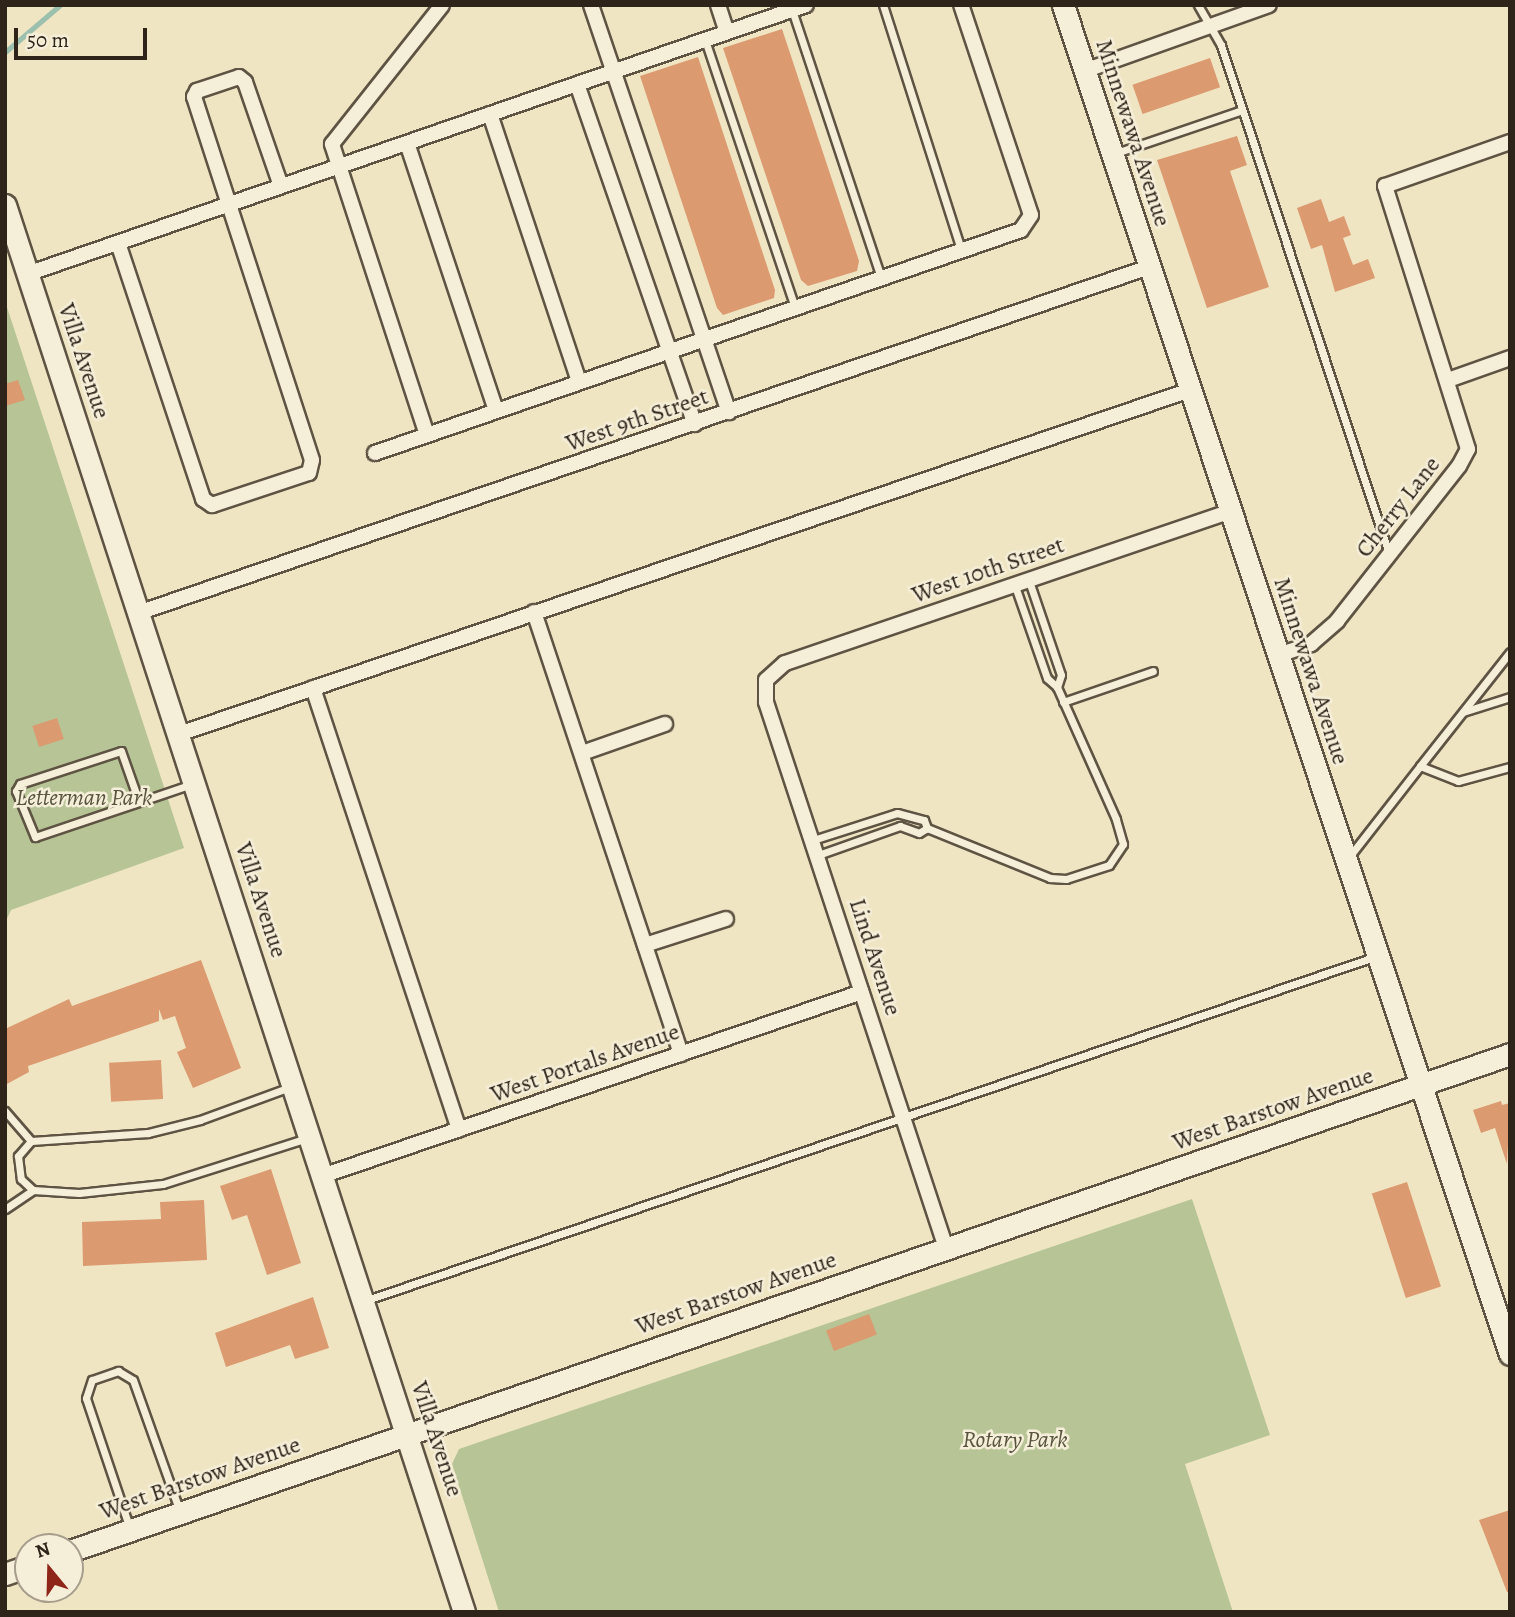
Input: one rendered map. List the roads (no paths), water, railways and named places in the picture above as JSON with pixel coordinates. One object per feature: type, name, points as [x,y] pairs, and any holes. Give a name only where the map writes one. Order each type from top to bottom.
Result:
[{"type":"main road","name":"Minnewawa Avenue","points":[[1063,5],[1420,1086],[1505,1323],[1510,1354]]},
{"type":"main road","name":"Villa Avenue","points":[[5,205],[408,1434],[458,1610]]},
{"type":"main road","name":"West Barstow Avenue","points":[[84,1546],[1510,1054]]},
{"type":"street","points":[[427,435],[332,144],[442,5]]},
{"type":"street","points":[[591,5],[729,412]]},
{"type":"street","points":[[718,5],[727,32]]},
{"type":"street","points":[[374,453],[1021,230],[1031,215],[961,5]]},
{"type":"street","points":[[1084,71],[1269,5]]},
{"type":"street","points":[[27,274],[799,8]]},
{"type":"street","points":[[118,243],[203,499],[212,505],[309,473],[312,460],[194,97],[197,91],[239,78],[245,82],[281,186]]},
{"type":"street","points":[[577,84],[695,424]]},
{"type":"street","points":[[490,114],[579,381]]},
{"type":"street","name":"Cherry Lane","points":[[1278,655],[1325,634],[1389,555],[1468,449],[1385,186],[1510,142]]},
{"type":"street","points":[[407,143],[496,411]]},
{"type":"street","name":"West 9th Street","points":[[138,613],[1149,267]]},
{"type":"street","points":[[1448,380],[1510,358]]},
{"type":"street","points":[[179,734],[1191,390]]},
{"type":"street","name":"West 10th Street","points":[[766,680],[785,663],[1231,512]]},
{"type":"street","points":[[534,612],[681,1054]]},
{"type":"street","name":"Lind Avenue","points":[[766,680],[766,702],[946,1248]]},
{"type":"street","points":[[313,688],[459,1130]]},
{"type":"street","points":[[582,753],[665,724]]},
{"type":"street","points":[[645,945],[726,919]]},
{"type":"street","name":"West Portals Avenue","points":[[322,1176],[863,992]]},
{"type":"lane","points":[[883,5],[961,250]]},
{"type":"lane","points":[[1198,5],[1221,45],[1389,555]]},
{"type":"lane","points":[[799,8],[881,278]]},
{"type":"lane","points":[[705,40],[795,307]]},
{"type":"lane","points":[[1112,155],[1242,110]]},
{"type":"lane","points":[[1022,583],[1046,678],[1058,687]]},
{"type":"lane","points":[[813,840],[897,813],[924,820],[928,828],[1050,878],[1066,879],[1109,865],[1123,844],[1116,819],[1063,702],[1058,687],[1061,675],[1022,583]]},
{"type":"lane","points":[[1346,860],[1510,652]]},
{"type":"lane","points":[[1063,702],[1153,671]]},
{"type":"lane","points":[[1462,712],[1510,696]]},
{"type":"lane","points":[[139,802],[121,751],[20,784],[16,791],[35,837],[196,783]]},
{"type":"lane","points":[[1420,766],[1458,781],[1510,766]]},
{"type":"lane","points":[[818,855],[900,827],[919,832],[928,828]]},
{"type":"lane","points":[[363,1301],[1377,956]]},
{"type":"lane","points":[[33,1191],[21,1179],[18,1156],[31,1142],[148,1133],[200,1120],[293,1086]]},
{"type":"lane","points":[[5,1111],[31,1142]]},
{"type":"lane","points":[[5,1209],[33,1191],[79,1193],[163,1184],[310,1138]]},
{"type":"lane","points":[[130,1529],[86,1398],[92,1380],[118,1371],[127,1372],[133,1380],[180,1512]]},
{"type":"waterway","points":[[5,52],[60,5]]},
{"type":"park label","name":"Letterman Park","points":[[84,798]]},
{"type":"park label","name":"Rotary Park","points":[[1015,1440]]}]
